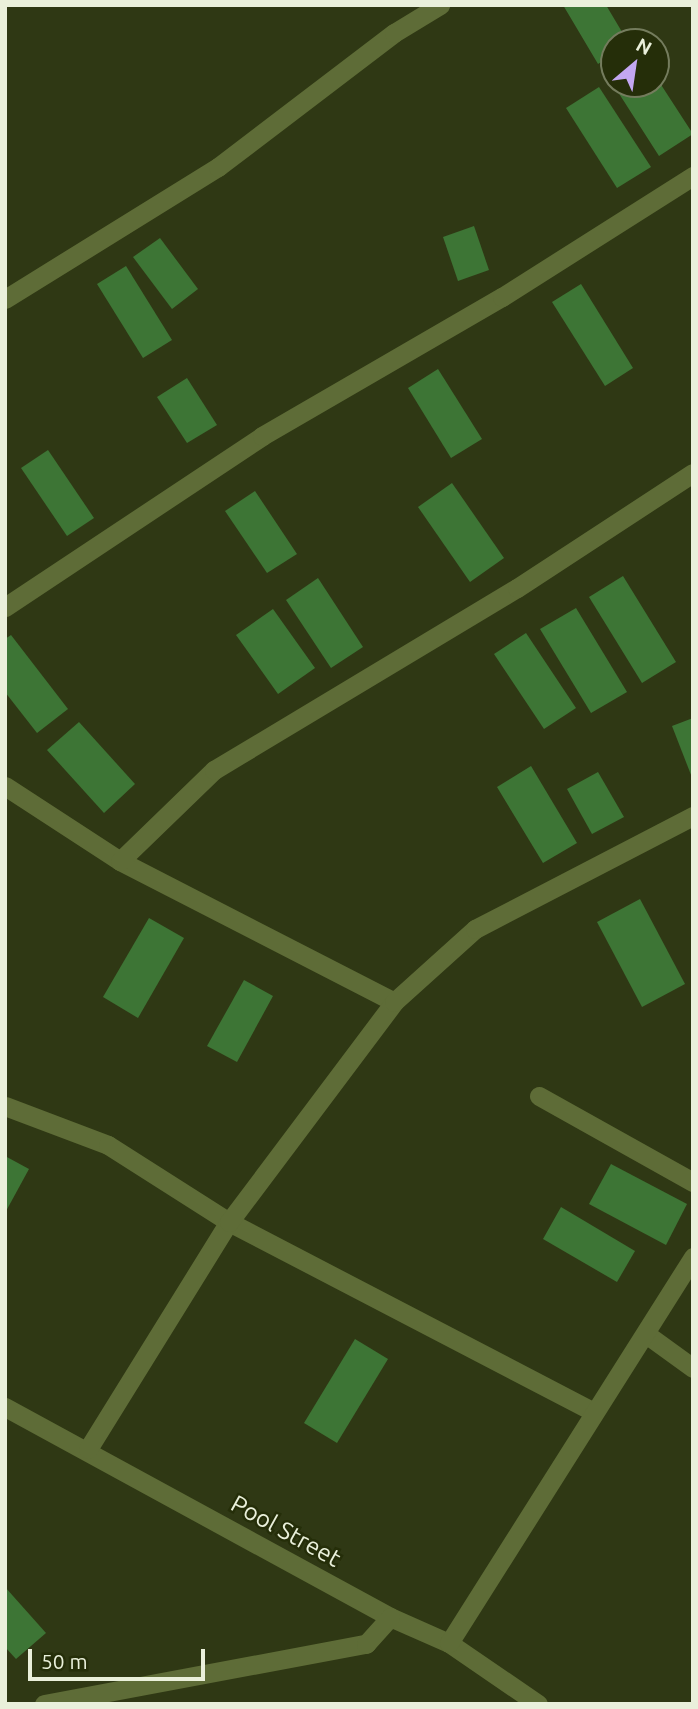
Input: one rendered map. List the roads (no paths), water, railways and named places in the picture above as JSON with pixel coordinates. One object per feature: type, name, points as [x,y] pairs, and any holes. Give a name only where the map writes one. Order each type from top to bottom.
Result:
[{"type":"street","points":[[5,299],[218,167],[394,33],[440,5]]},
{"type":"street","points":[[5,607],[262,436],[502,297],[693,176]]},
{"type":"street","points":[[120,861],[214,770],[517,588],[693,473]]},
{"type":"street","points":[[5,786],[120,861],[394,1002]]},
{"type":"street","points":[[88,1449],[229,1222],[394,1002],[475,929],[693,816]]},
{"type":"street","points":[[539,1096],[693,1182]]},
{"type":"street","points":[[5,1106],[108,1145],[229,1222],[592,1411]]},
{"type":"street","points":[[449,1643],[592,1411],[646,1334],[693,1257]]},
{"type":"street","points":[[646,1334],[693,1368]]},
{"type":"street","name":"Pool Street","points":[[5,1407],[88,1449],[390,1617],[449,1643],[538,1704]]},
{"type":"street","points":[[44,1704],[366,1644],[390,1617]]}]
